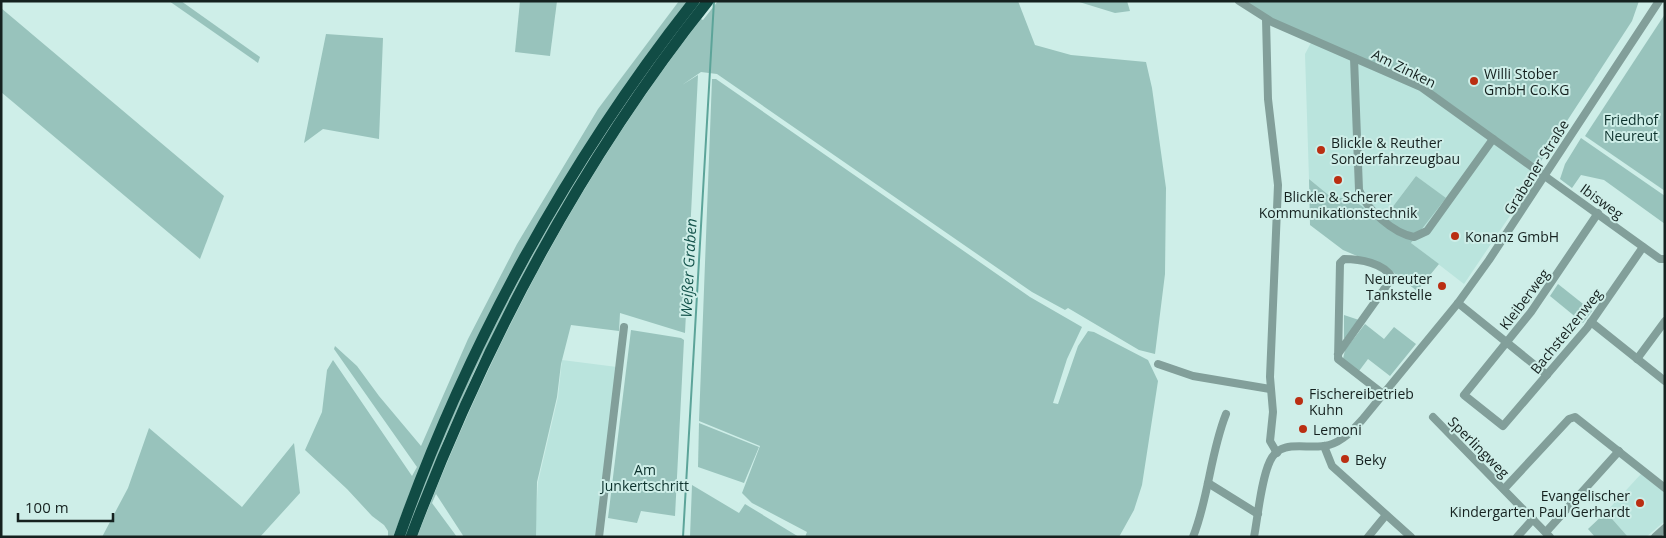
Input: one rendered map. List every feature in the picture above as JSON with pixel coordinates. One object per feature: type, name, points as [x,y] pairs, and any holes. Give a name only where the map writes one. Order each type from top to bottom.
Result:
[{"type":"highway","points":[[400,537],[426,467],[466,375],[534,241],[607,123],[694,1]]},
{"type":"highway","points":[[410,537],[468,395],[527,276],[569,202],[614,130],[708,1]]},
{"type":"street","name":"Am Zinken","points":[[1239,1],[1266,19],[1421,87],[1545,175]]},
{"type":"street","name":"Grabener Straße","points":[[1324,446],[1337,442],[1348,435],[1458,303],[1515,224],[1659,1]]},
{"type":"street","points":[[1266,19],[1268,100],[1278,185],[1270,389],[1273,412],[1270,441],[1277,452]]},
{"type":"street","points":[[1354,58],[1359,190],[1370,209],[1403,234],[1414,237],[1427,232],[1493,138]]},
{"type":"street","name":"Ibisweg","points":[[1545,175],[1660,259],[1665,259]]},
{"type":"street","name":"Kleiberweg","points":[[1503,426],[1464,395],[1546,292],[1598,214]]},
{"type":"street","name":"Bachstelzenweg","points":[[1503,426],[1591,322],[1644,247]]},
{"type":"street","points":[[1338,354],[1392,278],[1381,268],[1362,261],[1344,259],[1340,263],[1338,354],[1338,359],[1383,394]]},
{"type":"street","points":[[1458,303],[1547,375]]},
{"type":"street","points":[[1637,359],[1665,321]]},
{"type":"street","points":[[1591,322],[1665,382]]},
{"type":"street","points":[[598,537],[624,328]]},
{"type":"street","points":[[1158,364],[1192,376],[1270,389]]},
{"type":"street","points":[[1193,537],[1208,483],[1217,437],[1226,414]]},
{"type":"street","name":"Sperlingweg","points":[[1433,417],[1548,535]]},
{"type":"street","points":[[1504,489],[1572,417],[1578,418],[1665,488]]},
{"type":"street","points":[[1254,537],[1268,468],[1277,452],[1292,446],[1324,446],[1332,466],[1411,537]]},
{"type":"street","points":[[1548,535],[1620,451]]},
{"type":"street","points":[[1208,483],[1258,514]]},
{"type":"street","points":[[1368,537],[1386,515]]},
{"type":"street","points":[[1517,537],[1533,519]]},
{"type":"street","points":[[1655,537],[1665,528]]},
{"type":"shaded area","points":[[1313,39],[1595,79],[1537,162],[1534,180],[1464,284],[1411,243],[1445,198],[1416,176],[1382,221],[1352,199],[1331,197],[1309,179],[1305,54]]},
{"type":"shaded area","points":[[562,360],[617,367],[595,537],[535,537],[538,482],[558,397]]},
{"type":"shaded area","name":"Evangelischer Kindergarten Paul Gerhardt","points":[[1641,474],[1665,493],[1665,521],[1646,537],[1628,537],[1606,512]]},
{"type":"green space","points":[[169,1],[181,1],[260,57],[258,63]]},
{"type":"green space","points":[[520,1],[557,1],[550,56],[515,52]]},
{"type":"green space","points":[[679,1],[687,1],[641,63],[598,127],[520,258],[452,394],[421,465],[393,537],[388,537],[388,531],[384,525],[372,516],[347,489],[305,450],[322,412],[327,370],[333,360],[412,476],[417,467],[334,349],[335,346],[357,366],[379,396],[421,446],[468,339],[517,244],[598,109]]},
{"type":"green space","points":[[700,1],[703,1],[539,246],[477,366],[444,440],[407,537],[404,537],[462,394],[495,325],[531,257],[569,191],[610,126]]},
{"type":"green space","points":[[718,1],[1018,1],[1035,45],[1071,55],[1146,62],[1152,88],[1166,188],[1165,274],[1155,354],[1139,350],[1068,308],[1065,310],[1032,292],[717,74],[701,72],[682,85],[698,75],[685,333],[620,313],[619,331],[571,325],[561,364],[557,397],[537,482],[536,537],[464,537],[436,494],[432,503],[457,537],[417,537],[475,399],[540,267],[576,204],[656,79],[701,19],[703,20]]},
{"type":"green space","points":[[1076,1],[1127,1],[1130,11],[1115,13]]},
{"type":"green space","points":[[1243,1],[1639,1],[1632,21],[1541,161],[1532,163],[1428,88],[1274,20]]},
{"type":"green space","points":[[1,8],[224,196],[200,259],[1,92]]},
{"type":"green space","name":"Friedhof Neureut","points":[[1665,14],[1665,191],[1585,136]]},
{"type":"green space","points":[[326,34],[383,38],[379,139],[323,129],[304,143]]},
{"type":"green space","points":[[712,79],[716,79],[1030,297],[1082,327],[1067,359],[1053,403],[1058,404],[1078,346],[1088,331],[1094,332],[1148,360],[1158,381],[1142,485],[1134,510],[1119,537],[805,537],[807,532],[752,503],[742,493],[760,446],[699,421]]},
{"type":"green space","points":[[1581,138],[1665,196],[1665,224],[1604,180],[1581,175],[1572,188],[1560,179],[1565,164]]},
{"type":"green space","points":[[1416,176],[1446,198],[1411,243],[1439,264],[1417,291],[1390,270],[1343,250],[1310,225],[1309,179],[1331,197],[1352,199],[1382,221]]},
{"type":"green space","points":[[1558,284],[1592,311],[1583,323],[1550,296]]},
{"type":"green space","points":[[1344,315],[1359,320],[1346,339],[1344,338]]},
{"type":"green space","points":[[1365,324],[1384,339],[1394,327],[1416,344],[1390,376],[1368,359],[1359,371],[1343,359],[1345,350]]},
{"type":"green space","name":"Am Junkertschritt","points":[[631,330],[684,340],[675,516],[641,511],[637,523],[608,518]]},
{"type":"green space","points":[[699,423],[759,447],[744,483],[698,467]]},
{"type":"green space","points":[[149,428],[242,507],[294,443],[300,493],[260,537],[102,537],[128,488]]},
{"type":"green space","points":[[692,485],[739,513],[745,504],[799,537],[690,537]]},
{"type":"green space","points":[[1606,512],[1628,537],[1595,537],[1588,529]]},
{"type":"waterway","name":"Weißer Graben","points":[[683,537],[714,1]]},
{"type":"place","name":"Willi Stober GmbH Co.KG","points":[[1474,81]]},
{"type":"place","name":"Blickle & Reuther Sonderfahrzeugbau","points":[[1321,150]]},
{"type":"place","name":"Blickle & Scherer Kommunikationstechnik","points":[[1338,180]]},
{"type":"place","name":"Konanz GmbH","points":[[1455,236]]},
{"type":"place","name":"Neureuter Tankstelle","points":[[1442,286]]},
{"type":"place","name":"Fischereibetrieb Kuhn","points":[[1299,401]]},
{"type":"place","name":"Lemoni","points":[[1303,429]]},
{"type":"place","name":"Beky","points":[[1345,459]]},
{"type":"place","name":"Evangelischer Kindergarten Paul Gerhardt","points":[[1640,503]]}]
